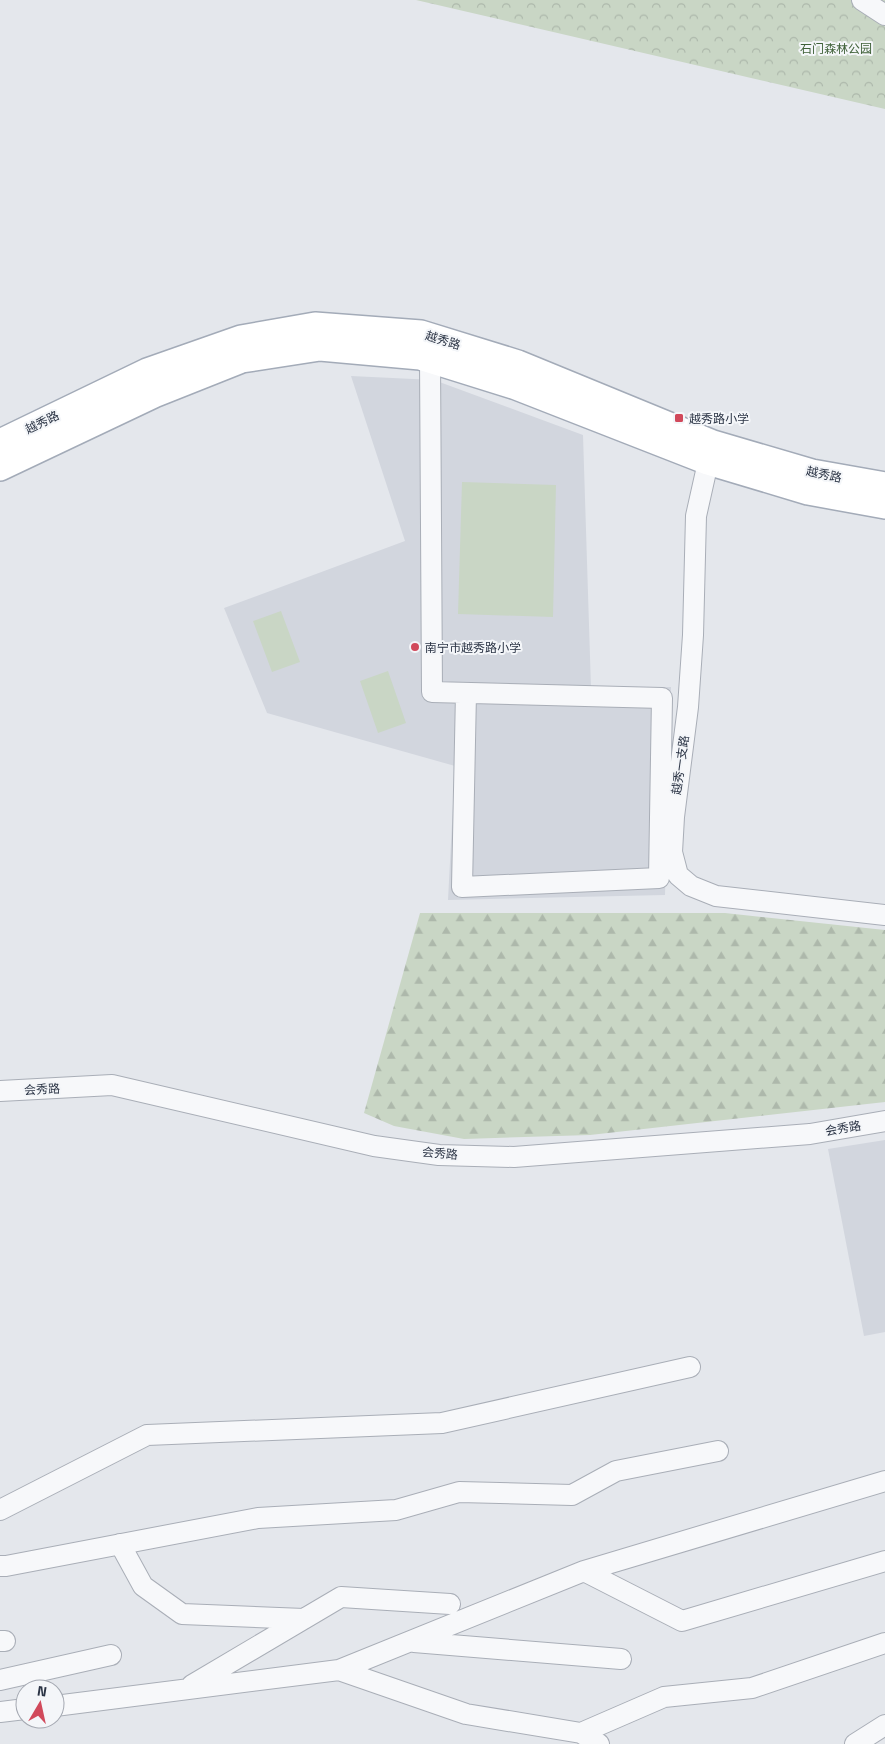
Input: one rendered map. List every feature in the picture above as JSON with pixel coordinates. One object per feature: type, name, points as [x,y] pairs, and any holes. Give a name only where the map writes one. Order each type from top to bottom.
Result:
[{"type":"main road","name":"越秀路","points":[[0,442],[147,371],[241,338],[315,325],[421,333],[518,364],[711,452],[808,492],[885,506]]},
{"type":"main road","name":"越秀路","points":[[0,468],[154,394],[242,360],[320,348],[420,357],[711,452],[885,486]]},
{"type":"street","points":[[862,0],[885,15]]},
{"type":"street","points":[[430,360],[432,692],[662,698],[659,878],[462,887],[466,693]]},
{"type":"street","name":"越秀一支路","points":[[711,452],[696,516],[693,635],[688,707],[674,817],[672,852],[678,875],[691,886],[716,896],[885,915]]},
{"type":"street","name":"会秀路","points":[[0,1091],[112,1086],[374,1146],[439,1154],[504,1157],[810,1134],[885,1121]]},
{"type":"street","points":[[0,1510],[147,1435],[442,1423],[690,1366]]},
{"type":"street","points":[[0,1566],[258,1518],[396,1510],[459,1492],[572,1495],[616,1471],[718,1451]]},
{"type":"street","points":[[65,1705],[340,1670],[584,1572],[885,1482]]},
{"type":"street","points":[[120,1544],[143,1586],[182,1614],[304,1619]]},
{"type":"street","points":[[584,1572],[682,1621],[885,1561]]},
{"type":"street","points":[[184,1689],[341,1597],[450,1604]]},
{"type":"street","points":[[410,1642],[621,1659]]},
{"type":"street","points":[[581,1733],[664,1697],[752,1688],[885,1643]]},
{"type":"street","points":[[0,1680],[111,1655]]},
{"type":"street","points":[[340,1670],[466,1714],[581,1733],[600,1744]]},
{"type":"street","points":[[0,1712],[15,1710]]},
{"type":"street","points":[[855,1744],[885,1725]]},
{"type":"shaded area","name":"南宁市越秀路小学","points":[[351,376],[434,380],[583,435],[591,688],[671,687],[665,895],[448,900],[455,766],[267,713],[224,608],[405,541]]},
{"type":"shaded area","points":[[885,1140],[885,1332],[864,1336],[828,1149]]},
{"type":"green space","name":"石门森林公园","points":[[416,0],[885,0],[885,109]]},
{"type":"green space","points":[[462,482],[556,485],[553,617],[458,614]]},
{"type":"green space","points":[[281,611],[300,662],[272,672],[253,621]]},
{"type":"green space","points":[[388,671],[406,723],[378,733],[360,681]]},
{"type":"green space","points":[[420,913],[725,913],[885,930],[885,1102],[590,1135],[464,1139],[394,1126],[364,1113]]},
{"type":"place","name":"越秀路小学","points":[[679,418]]},
{"type":"place","name":"南宁市越秀路小学","points":[[415,647]]}]
